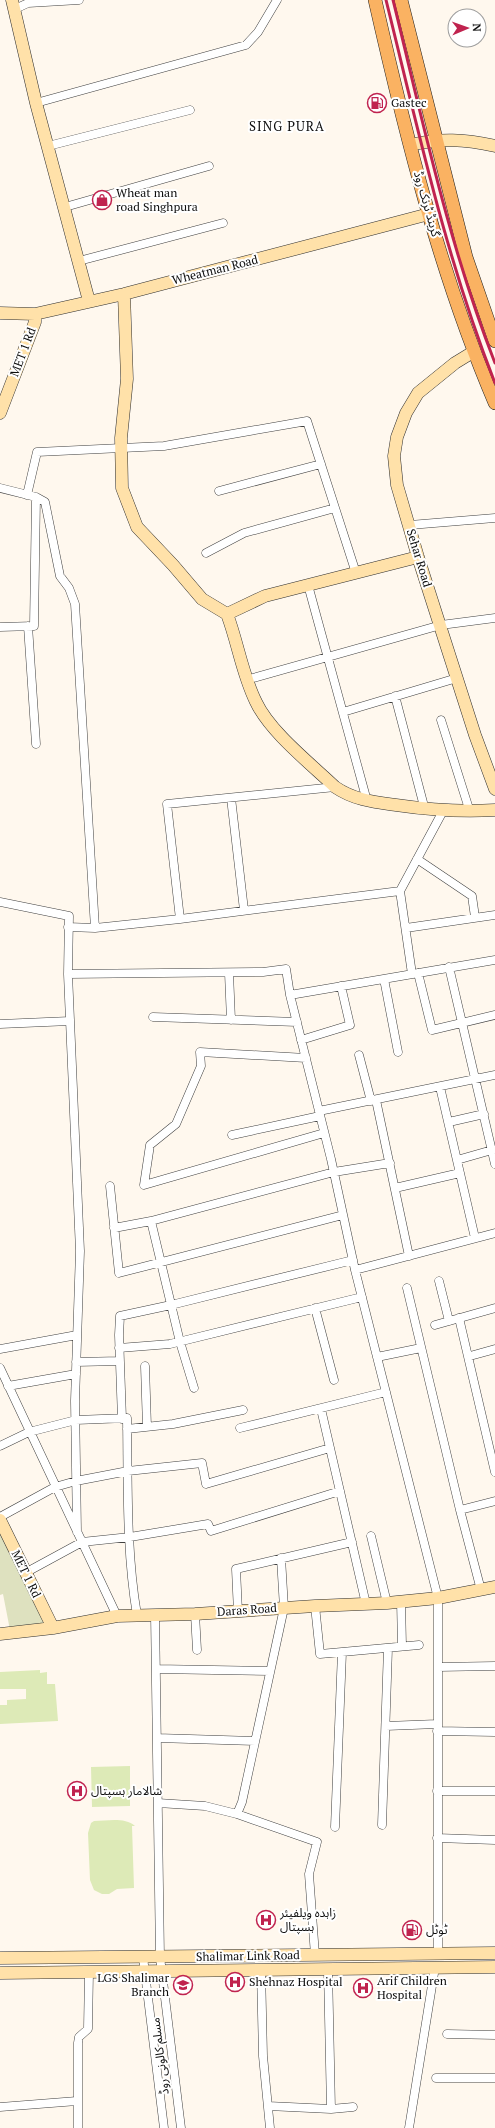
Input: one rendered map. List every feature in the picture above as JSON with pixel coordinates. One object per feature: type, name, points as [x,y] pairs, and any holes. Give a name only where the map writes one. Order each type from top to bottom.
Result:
[{"type":"main road","name":"گرینڈ ٹرنک روڈ","points":[[375,0],[410,145],[448,279],[473,352],[495,403]]},
{"type":"main road","name":"گرینڈ ٹرنک روڈ","points":[[401,0],[466,257],[495,341]]},
{"type":"street","points":[[79,0],[14,4],[36,103],[89,301]]},
{"type":"street","points":[[36,103],[246,46],[258,32],[277,0]]},
{"type":"street","points":[[48,146],[190,110]]},
{"type":"street","points":[[410,145],[436,140],[471,140],[495,146]]},
{"type":"street","points":[[65,207],[209,166]]},
{"type":"street","name":"Wheatman Road","points":[[0,313],[35,314],[124,294],[429,214]]},
{"type":"street","points":[[79,261],[223,222]]},
{"type":"street","points":[[124,294],[127,379],[121,448],[122,488],[137,527],[173,564],[202,599],[227,614],[246,680],[256,703],[268,721],[335,787],[346,794],[367,801],[425,810],[470,812],[495,810]]},
{"type":"street","name":"MET 1 Rd","points":[[0,413],[35,322],[35,314]]},
{"type":"street","name":"Sehar Road","points":[[473,352],[456,363],[418,393],[406,413],[397,437],[394,456],[397,485],[410,525],[418,557],[475,735],[495,789]]},
{"type":"street","points":[[27,495],[37,452],[164,446],[307,421],[356,573]]},
{"type":"street","points":[[219,491],[321,464]]},
{"type":"street","points":[[0,488],[36,497],[45,502],[60,576],[69,588],[75,604],[95,928]]},
{"type":"street","points":[[0,627],[34,626],[36,497]]},
{"type":"street","points":[[206,554],[244,533],[335,508]]},
{"type":"street","points":[[410,525],[495,518]]},
{"type":"street","points":[[227,614],[265,596],[418,557]]},
{"type":"street","points":[[308,584],[367,801]]},
{"type":"street","points":[[246,680],[329,658],[441,625],[495,618]]},
{"type":"street","points":[[28,626],[36,744]]},
{"type":"street","points":[[343,712],[457,678]]},
{"type":"street","points":[[395,696],[425,810]]},
{"type":"street","points":[[441,720],[470,812]]},
{"type":"street","points":[[180,919],[167,804],[335,787]]},
{"type":"street","points":[[231,798],[244,910]]},
{"type":"street","points":[[443,810],[400,891],[415,973],[432,1030],[462,1021],[495,1015]]},
{"type":"street","points":[[417,858],[472,896],[475,917]]},
{"type":"street","points":[[68,927],[95,928],[180,919],[400,891]]},
{"type":"street","points":[[0,902],[69,916],[68,974],[80,1251],[76,1362],[77,1532]]},
{"type":"street","points":[[406,928],[495,915]]},
{"type":"street","points":[[290,995],[495,960]]},
{"type":"street","points":[[449,967],[495,1164]]},
{"type":"street","points":[[68,974],[228,973],[263,972],[286,969],[290,995],[334,1172],[355,1270],[438,1598],[438,1954]]},
{"type":"street","points":[[228,973],[231,1020]]},
{"type":"street","points":[[384,978],[398,1052]]},
{"type":"street","points":[[301,1040],[350,1025],[340,986]]},
{"type":"street","points":[[153,1017],[297,1022]]},
{"type":"street","points":[[0,1024],[70,1020]]},
{"type":"street","points":[[306,1058],[200,1052],[201,1066],[176,1124],[150,1145],[144,1185],[324,1133]]},
{"type":"street","points":[[360,1055],[374,1100],[390,1163],[409,1256]]},
{"type":"street","points":[[232,1135],[374,1100],[495,1075]]},
{"type":"street","points":[[440,1086],[475,1238]]},
{"type":"street","points":[[448,1122],[484,1114]]},
{"type":"street","points":[[457,1160],[492,1150]]},
{"type":"street","points":[[114,1228],[151,1221],[334,1172],[390,1163]]},
{"type":"street","points":[[395,1188],[460,1173]]},
{"type":"street","points":[[110,1186],[119,1273],[343,1215]]},
{"type":"street","points":[[151,1221],[180,1342],[194,1388]]},
{"type":"street","points":[[355,1270],[495,1233]]},
{"type":"street","points":[[122,1419],[120,1316],[171,1305],[353,1260]]},
{"type":"street","points":[[439,1281],[449,1321]]},
{"type":"street","points":[[407,1288],[480,1590]]},
{"type":"street","points":[[120,1348],[180,1342],[362,1297]]},
{"type":"street","points":[[315,1308],[334,1380]]},
{"type":"street","points":[[435,1325],[495,1308]]},
{"type":"street","points":[[459,1318],[470,1356],[495,1472]]},
{"type":"street","points":[[0,1349],[77,1335]]},
{"type":"street","points":[[377,1357],[421,1348]]},
{"type":"street","points":[[470,1356],[495,1349]]},
{"type":"street","points":[[76,1362],[120,1360]]},
{"type":"street","points":[[145,1366],[147,1427]]},
{"type":"street","points":[[0,1369],[117,1616]]},
{"type":"street","points":[[8,1386],[76,1374]]},
{"type":"street","points":[[240,1428],[386,1392]]},
{"type":"street","points":[[321,1409],[366,1604]]},
{"type":"street","points":[[127,1429],[173,1424],[243,1410]]},
{"type":"street","points":[[0,1446],[29,1432],[76,1420],[127,1418],[130,1537],[133,1590],[137,1615]]},
{"type":"street","points":[[0,1518],[55,1487],[76,1481],[128,1471],[202,1463],[206,1484],[330,1448]]},
{"type":"street","points":[[25,1573],[82,1542],[130,1537],[208,1524],[211,1531],[340,1491]]},
{"type":"street","points":[[460,1510],[495,1501]]},
{"type":"street","name":"MET 1 Rd","points":[[0,1518],[25,1573],[53,1628]]},
{"type":"street","points":[[371,1536],[387,1603]]},
{"type":"street","points":[[238,1612],[236,1569],[352,1542]]},
{"type":"street","points":[[236,1814],[242,1802],[284,1608],[281,1558]]},
{"type":"street","name":"Daras Road","points":[[0,1634],[53,1628],[117,1616],[238,1612],[314,1606],[401,1602],[438,1598],[495,1587]]},
{"type":"street","points":[[401,1602],[402,1646]]},
{"type":"street","points":[[314,1606],[320,1654],[419,1645]]},
{"type":"street","name":"مسلم کالونی روڈ","points":[[156,1614],[160,1957],[181,2128]]},
{"type":"street","points":[[195,1614],[197,1650]]},
{"type":"street","points":[[382,1825],[388,1648]]},
{"type":"street","points":[[335,1827],[342,1652]]},
{"type":"street","points":[[438,1667],[495,1666]]},
{"type":"street","points":[[156,1669],[270,1671]]},
{"type":"street","points":[[386,1726],[495,1732]]},
{"type":"street","points":[[157,1738],[255,1741]]},
{"type":"street","points":[[437,1791],[495,1792]]},
{"type":"street","points":[[158,1803],[205,1806],[236,1814],[317,1842],[309,1874],[314,1955]]},
{"type":"street","points":[[437,1838],[495,1840]]},
{"type":"street","name":"Shalimar Link Road","points":[[0,1958],[495,1953]]},
{"type":"street","name":"مسلم کالونی روڈ","points":[[143,1957],[164,2128]]},
{"type":"street","points":[[409,2128],[435,1967]]},
{"type":"street","name":"Shalimar Link Road","points":[[0,1973],[495,1967]]},
{"type":"street","points":[[328,1969],[331,2109]]},
{"type":"street","points":[[261,1970],[263,2056],[270,2128]]},
{"type":"street","points":[[78,2128],[78,2043],[80,2037],[88,2029],[89,1972]]},
{"type":"street","points":[[447,2034],[495,2035]]},
{"type":"street","points":[[436,2078],[495,2078]]},
{"type":"street","points":[[0,2107],[78,2101]]},
{"type":"street","points":[[268,2106],[331,2109],[352,2108]]},
{"type":"green space","points":[[0,1525],[49,1625],[10,1630],[3,1594],[0,1595]]},
{"type":"green space","points":[[40,1670],[40,1673],[47,1672],[47,1684],[55,1684],[58,1721],[0,1724],[0,1705],[7,1705],[7,1700],[26,1699],[26,1689],[0,1689],[0,1672]]},
{"type":"green space","points":[[130,1766],[130,1806],[92,1807],[91,1767]]},
{"type":"green space","points":[[121,1820],[135,1826],[132,1826],[134,1888],[117,1889],[109,1894],[102,1894],[94,1890],[90,1880],[88,1833],[91,1823],[94,1821]]},
{"type":"railway","points":[[386,0],[447,241],[495,383]]},
{"type":"railway","points":[[393,0],[426,138],[450,229],[495,363]]},
{"type":"place","name":"Gastec","points":[[377,103]]},
{"type":"place","name":"Wheat man road Singhpura","points":[[102,200]]},
{"type":"place","name":"شالامار ہسپتال","points":[[77,1791]]},
{"type":"place","name":"زاہدہ ویلفیئر ہسپتال","points":[[266,1920]]},
{"type":"place","name":"ٹوٹل","points":[[412,1930]]},
{"type":"place","name":"Shehnaz Hospital","points":[[235,1982]]},
{"type":"place","name":"LGS Shalimar Branch","points":[[183,1985]]},
{"type":"place","name":"Arif Children Hospital","points":[[363,1988]]},
{"type":"district","name":"SING PURA","points":[[287,126]]}]
